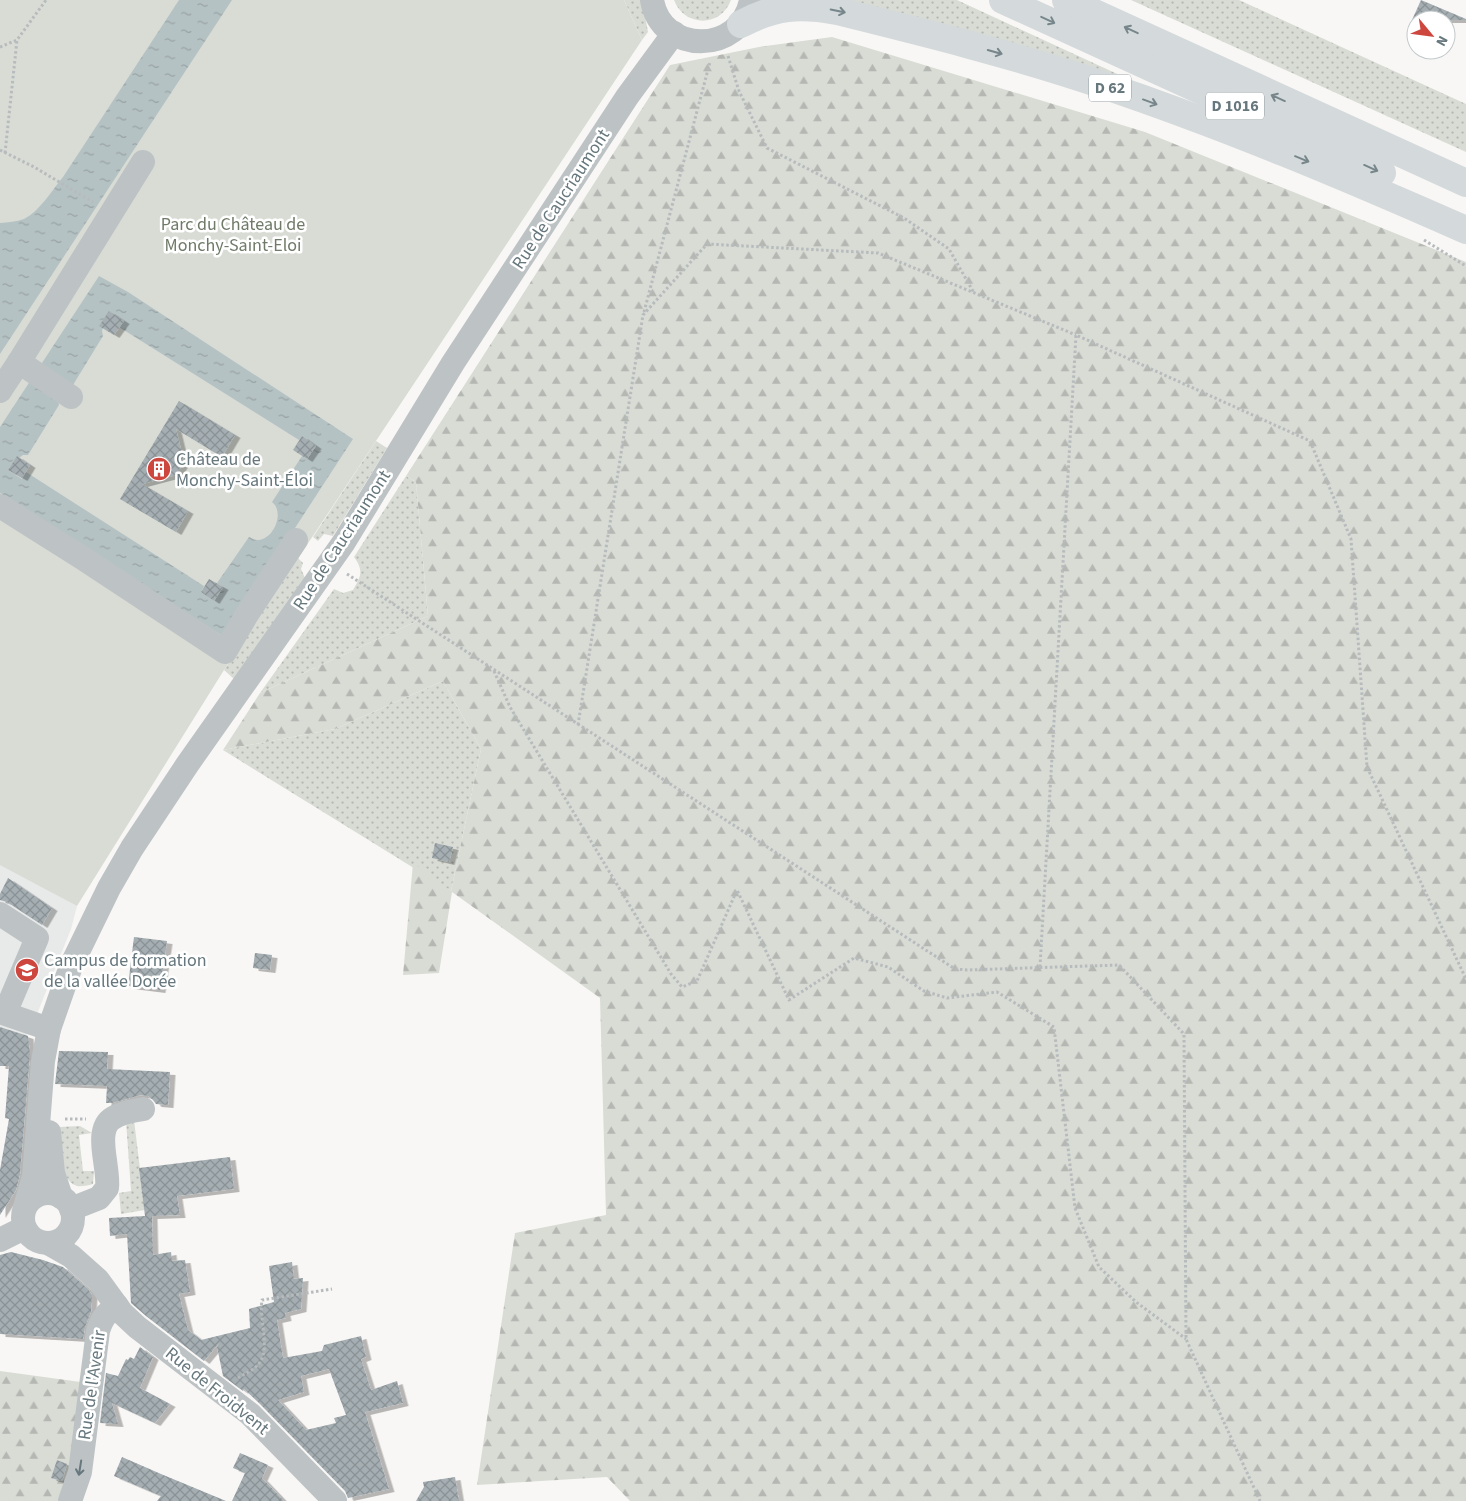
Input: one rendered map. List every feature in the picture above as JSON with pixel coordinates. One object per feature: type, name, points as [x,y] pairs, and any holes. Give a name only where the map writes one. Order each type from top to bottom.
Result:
[{"type":"highway","name":"D 1016","points":[[1004,0],[1466,211]]},
{"type":"highway","name":"D 1016","points":[[1066,0],[1466,183]]},
{"type":"highway","name":"D 62","points":[[732,25],[768,11],[811,6],[982,48],[1099,84],[1235,133],[1300,158],[1466,230]]},
{"type":"street","points":[[652,0],[659,18],[680,37],[708,42],[732,25]]},
{"type":"street","name":"Rue de Caucriaumont","points":[[43,1061],[49,1029],[71,966],[88,929],[129,854],[228,706],[359,518],[458,355],[627,97],[674,33]]},
{"type":"street","points":[[0,391],[24,366],[143,162]]},
{"type":"street","points":[[24,366],[71,397]]},
{"type":"street","points":[[0,506],[225,652],[246,616],[296,540]]},
{"type":"street","points":[[0,914],[37,938],[2,1012],[49,1029]]},
{"type":"street","points":[[43,1061],[53,1173],[98,1280]]},
{"type":"street","points":[[0,1240],[25,1217],[31,1200],[38,1194],[48,1193],[68,1208],[70,1230],[57,1241],[40,1242],[32,1238],[25,1217],[34,1176],[43,1061]]},
{"type":"street","points":[[68,1208],[99,1198],[107,1188],[102,1135],[106,1124],[112,1118],[143,1109]]},
{"type":"street","points":[[48,1243],[71,1256],[98,1280],[117,1306]]},
{"type":"street","name":"Rue de Froidvent","points":[[117,1306],[137,1327],[259,1422],[335,1501]]},
{"type":"street","name":"Rue de l'Avenir","points":[[70,1501],[80,1472],[98,1331],[106,1313],[117,1306]]},
{"type":"path","points":[[5,153],[17,40],[46,0]]},
{"type":"path","points":[[732,25],[739,92],[767,148],[904,218],[949,249],[975,293]]},
{"type":"path","points":[[578,725],[643,315],[732,25]]},
{"type":"path","points":[[0,47],[17,40]]},
{"type":"path","points":[[0,150],[94,202]]},
{"type":"path","points":[[1416,235],[1466,266]]},
{"type":"path","points":[[643,315],[707,244],[878,253],[1076,335],[1310,441],[1351,539],[1367,767],[1466,980]]},
{"type":"path","points":[[1040,967],[1076,335]]},
{"type":"path","points":[[329,563],[955,969],[1119,965],[1184,1034],[1186,1340],[1260,1501]]},
{"type":"path","points":[[494,671],[510,707],[671,974],[682,987],[697,981],[737,890],[789,1000],[854,958],[888,967],[924,991],[948,998],[997,992],[1054,1027],[1075,1208],[1099,1267],[1136,1302],[1186,1340]]},
{"type":"path","points":[[48,1118],[92,1119],[106,1124]]},
{"type":"path","points":[[220,1390],[259,1364],[264,1353],[260,1309],[262,1300],[332,1289]]},
{"type":"shaded area","name":"Campus de formation de la vallée Dorée","points":[[0,864],[77,906],[71,929],[37,1014],[24,1029],[28,1037],[31,1060],[0,1048]]},
{"type":"green space","name":"Parc du Château de Monchy-Saint-Eloi","points":[[0,0],[624,0],[642,40],[224,670],[77,906],[0,865]]},
{"type":"green space","points":[[624,0],[642,0],[648,32],[642,40]]},
{"type":"green space","points":[[674,0],[731,0],[719,16],[702,21],[686,15],[679,9]]},
{"type":"green space","points":[[823,0],[957,0],[1176,101]]},
{"type":"green space","points":[[1131,0],[1239,0],[1466,104],[1466,152]]},
{"type":"green space","points":[[832,37],[1145,132],[1466,262],[1466,1501],[630,1501],[607,1477],[477,1485],[515,1233],[606,1215],[600,998],[452,892],[439,973],[403,975],[413,863],[451,891],[481,749],[443,681],[335,729],[223,750],[260,693],[428,616],[416,482],[406,476],[670,65],[759,47]]},
{"type":"green space","points":[[376,441],[387,448],[333,536],[324,534],[318,541],[313,537]]},
{"type":"green space","points":[[406,476],[416,482],[428,616],[260,693],[334,589],[343,593],[353,590],[360,574],[359,566],[354,557]]},
{"type":"green space","points":[[298,558],[303,563],[301,569],[305,578],[234,679],[224,670]]},
{"type":"green space","points":[[443,681],[481,749],[451,891],[223,750],[335,729]]},
{"type":"green space","points":[[134,1120],[145,1210],[121,1214],[119,1193],[131,1191],[126,1121]]},
{"type":"green space","points":[[80,1126],[92,1133],[79,1135],[83,1171],[94,1171],[93,1184],[77,1186],[66,1176],[63,1169],[59,1127]]},
{"type":"green space","points":[[0,1371],[88,1383],[71,1485],[59,1501],[0,1501]]},
{"type":"water","points":[[179,0],[232,0],[0,354],[0,223],[24,219],[45,200],[63,177]]},
{"type":"water","points":[[99,276],[128,292],[353,439],[224,637],[0,493],[0,427]],"holes":[[[109,311],[123,321],[119,327],[299,440],[303,437],[316,446],[307,459],[302,456],[272,502],[278,512],[273,531],[263,539],[256,540],[249,537],[217,583],[223,587],[214,601],[201,592],[204,586],[26,472],[22,479],[8,470],[17,457],[28,455],[59,405],[58,401],[73,385],[103,336],[102,331]]]},
{"type":"building","points":[[1421,0],[1445,10],[1416,10]]},
{"type":"building","points":[[1456,15],[1466,19],[1456,20]]},
{"type":"building","points":[[109,311],[124,321],[114,335],[99,326]]},
{"type":"building","name":"Château de Monchy-Saint-Éloi","points":[[179,401],[235,435],[222,457],[176,429],[184,462],[176,475],[142,484],[188,511],[176,532],[120,499]]},
{"type":"building","points":[[302,436],[316,446],[307,459],[293,450]]},
{"type":"building","points":[[17,456],[30,465],[22,478],[8,470]]},
{"type":"building","points":[[209,579],[223,587],[214,601],[201,592]]},
{"type":"building","points":[[435,843],[453,847],[449,862],[432,858]]},
{"type":"building","points":[[8,878],[52,908],[42,925],[7,902],[0,900],[0,894]]},
{"type":"building","points":[[134,937],[167,941],[160,990],[128,986]]},
{"type":"building","points":[[255,953],[272,955],[270,970],[253,968]]},
{"type":"building","points":[[0,1027],[28,1036],[30,1054],[20,1174],[16,1190],[0,1215],[0,1170],[9,1119],[5,1118],[9,1066],[0,1066]]},
{"type":"building","points":[[59,1051],[108,1052],[107,1069],[170,1072],[168,1105],[156,1104],[148,1096],[141,1095],[106,1103],[107,1086],[55,1084]]},
{"type":"building","points":[[230,1157],[234,1189],[177,1196],[180,1215],[152,1216],[153,1255],[171,1252],[172,1261],[185,1260],[190,1292],[179,1294],[188,1330],[201,1340],[250,1328],[249,1309],[274,1302],[269,1266],[292,1262],[294,1279],[303,1278],[301,1309],[285,1313],[286,1318],[277,1320],[283,1358],[322,1351],[324,1345],[361,1336],[366,1357],[361,1359],[371,1390],[397,1381],[403,1403],[365,1412],[389,1489],[348,1498],[345,1491],[260,1404],[244,1389],[243,1391],[223,1376],[217,1347],[219,1343],[204,1361],[131,1303],[127,1234],[110,1236],[109,1218],[145,1216],[139,1168]],"holes":[[[329,1369],[346,1415],[334,1418],[336,1423],[306,1430],[278,1400],[304,1392],[301,1376]]]},
{"type":"building","points":[[11,1252],[63,1267],[88,1289],[92,1295],[91,1312],[83,1339],[0,1334],[0,1255]]},
{"type":"building","points":[[140,1347],[153,1357],[140,1388],[170,1404],[155,1423],[112,1403],[118,1424],[100,1423],[106,1373],[118,1376],[126,1359],[128,1360],[130,1357],[134,1359]]},
{"type":"building","points":[[240,1453],[268,1465],[262,1478],[284,1501],[232,1501],[245,1473],[233,1468]]},
{"type":"building","points":[[122,1457],[226,1501],[157,1501],[161,1496],[114,1476]]},
{"type":"building","points":[[57,1460],[67,1464],[62,1481],[51,1478]]},
{"type":"building","points":[[455,1477],[459,1501],[416,1501],[424,1487],[423,1482]]},
{"type":"place","name":"Château de Monchy-Saint-Éloi","points":[[159,469]]},
{"type":"place","name":"Campus de formation de la vallée Dorée","points":[[27,970]]}]
